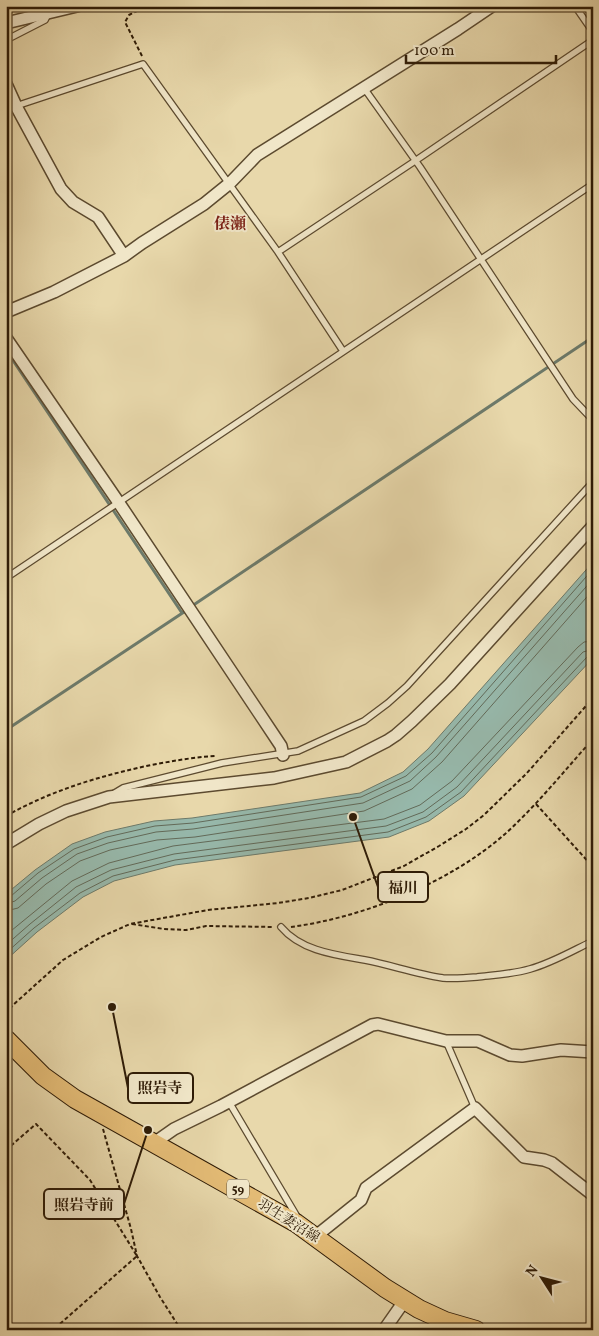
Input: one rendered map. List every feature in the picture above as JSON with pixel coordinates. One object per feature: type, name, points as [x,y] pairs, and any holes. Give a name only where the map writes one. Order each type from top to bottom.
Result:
[{"type":"main road","name":"羽生妻沼線","points":[[6,1039],[43,1076],[75,1099],[296,1223],[385,1288],[431,1315],[476,1330]]},
{"type":"street","points":[[6,23],[77,6]]},
{"type":"street","points":[[6,312],[54,292],[124,256],[204,204],[230,183],[257,154],[492,6]]},
{"type":"street","points":[[6,84],[12,103],[61,189],[73,202],[98,217],[124,256]]},
{"type":"street","points":[[6,338],[281,746],[283,754]]},
{"type":"street","points":[[6,844],[39,824],[66,811],[109,796],[274,778],[346,762],[387,741],[412,721],[450,684],[593,526]]},
{"type":"street","points":[[154,1143],[174,1129],[229,1102],[372,1025],[378,1024],[446,1041],[478,1041],[510,1055],[562,1050],[593,1052]]},
{"type":"street","points":[[316,1236],[361,1200],[366,1188],[475,1108],[524,1157],[552,1163],[593,1195]]},
{"type":"street","points":[[384,1330],[405,1300]]},
{"type":"lane","points":[[576,6],[593,32]]},
{"type":"lane","points":[[6,40],[45,20],[49,12]]},
{"type":"lane","points":[[278,252],[593,40]]},
{"type":"lane","points":[[12,103],[143,64],[230,183],[343,351]]},
{"type":"lane","points":[[364,88],[481,259],[573,399],[593,420]]},
{"type":"lane","points":[[6,578],[593,184]]},
{"type":"lane","points":[[109,796],[124,788],[161,777],[222,763],[298,751],[364,721],[407,686],[593,482]]},
{"type":"lane","points":[[281,927],[288,935],[318,950],[443,978],[482,976],[528,970],[541,966],[593,941]]},
{"type":"lane","points":[[446,1041],[475,1108]]},
{"type":"lane","points":[[229,1102],[296,1215],[296,1223]]},
{"type":"path","points":[[143,64],[141,54],[125,22],[129,15],[146,6]]},
{"type":"path","points":[[6,1014],[13,1005],[63,960],[101,937],[130,924],[208,910],[309,898],[342,890],[404,866],[440,846],[484,815],[526,773],[593,698]]},
{"type":"path","points":[[130,924],[186,930],[206,926],[281,927],[321,923],[354,914],[400,897],[431,883],[463,864],[504,835],[536,804],[593,739]]},
{"type":"path","points":[[6,816],[36,800],[86,781],[198,756],[222,756]]},
{"type":"path","points":[[536,804],[593,867]]},
{"type":"path","points":[[104,1116],[102,1131],[118,1182],[137,1256]]},
{"type":"path","points":[[6,1150],[36,1124],[90,1180],[137,1256],[160,1298],[182,1330]]},
{"type":"path","points":[[54,1330],[137,1256]]},
{"type":"water","points":[[593,562],[593,658],[464,796],[429,821],[389,837],[175,865],[114,881],[83,897],[37,932],[6,960],[6,894],[35,870],[72,844],[105,832],[154,821],[192,818],[360,793],[403,772],[428,749]]},
{"type":"waterway","points":[[192,606],[593,337]]},
{"type":"waterway","points":[[6,350],[182,613]]},
{"type":"waterway","points":[[6,730],[187,610]]},
{"type":"place","name":"福川","points":[[353,817]]},
{"type":"place","name":"照岩寺","points":[[112,1007]]},
{"type":"place","name":"照岩寺前","points":[[148,1130]]},
{"type":"district","name":"俵瀬","points":[[230,223]]}]
